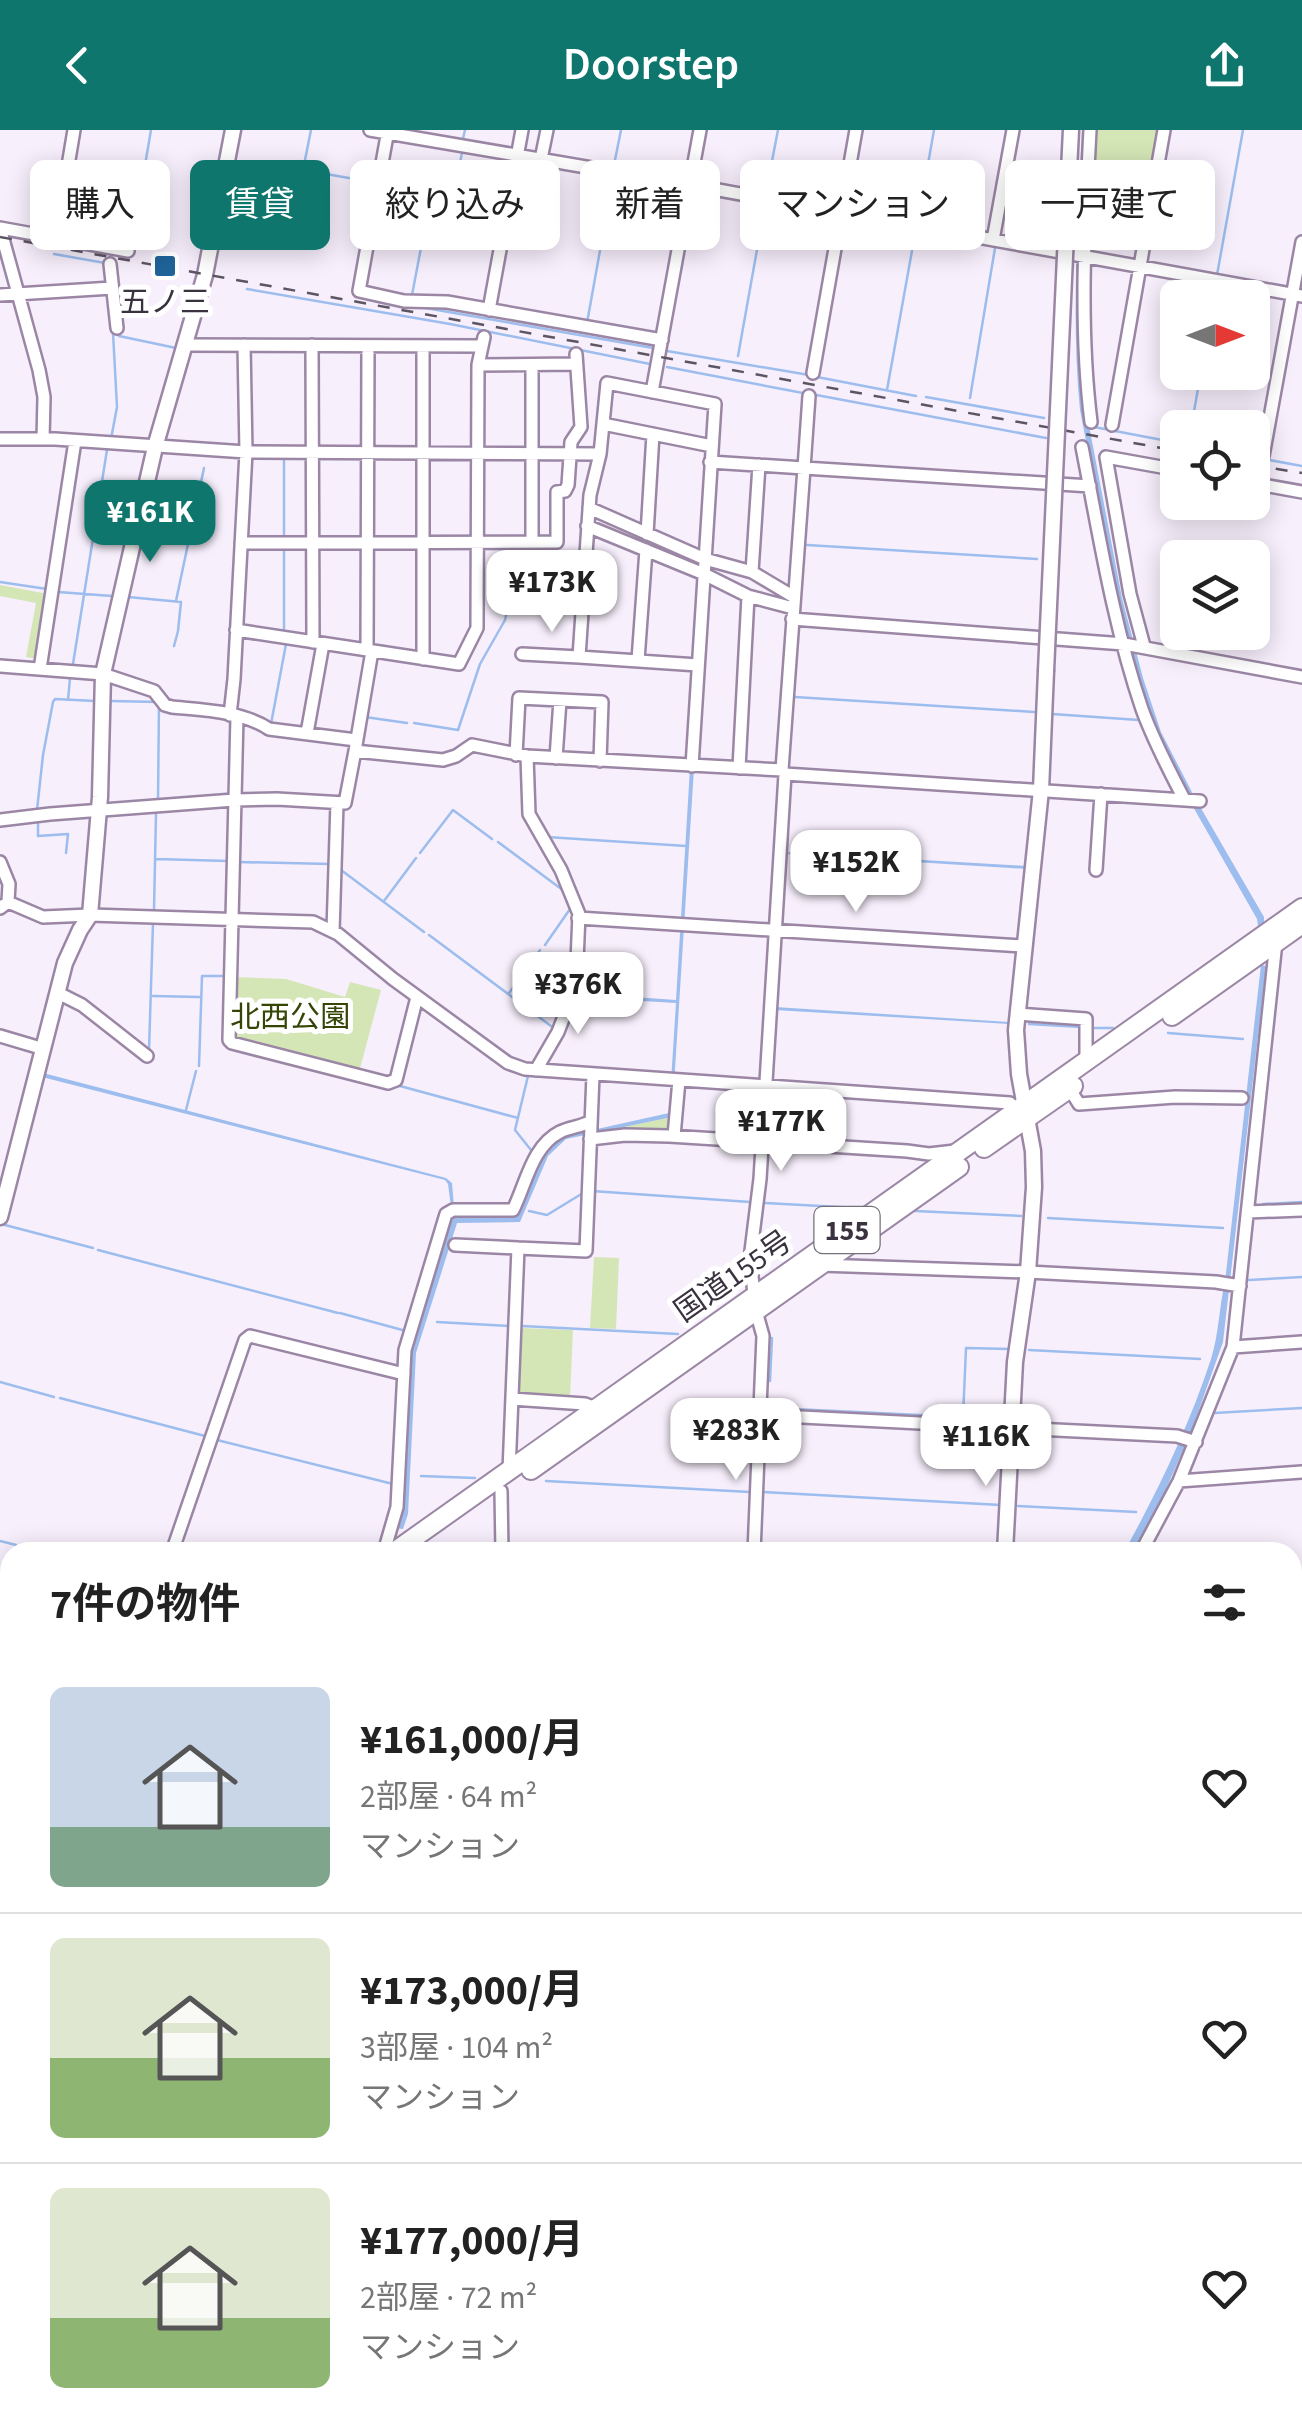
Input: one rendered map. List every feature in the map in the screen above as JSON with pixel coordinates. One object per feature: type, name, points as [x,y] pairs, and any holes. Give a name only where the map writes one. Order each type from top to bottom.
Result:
[{"type":"highway","name":"国道155号","points":[[406,1542],[596,1408],[756,1303],[820,1266],[1086,1062],[1302,908]]},
{"type":"highway","name":"国道155号","points":[[428,1542],[960,1151],[1023,1110],[1069,1088],[1302,924]]},
{"type":"street","points":[[69,160],[74,130]]},
{"type":"street","points":[[0,1217],[65,963],[90,915],[103,674],[155,446],[207,268],[233,130]]},
{"type":"street","points":[[370,130],[580,166]]},
{"type":"street","points":[[490,310],[522,130]]},
{"type":"street","points":[[542,159],[546,130]]},
{"type":"street","points":[[695,160],[700,130]]},
{"type":"street","points":[[851,160],[856,130]]},
{"type":"street","points":[[993,240],[1013,130]]},
{"type":"street","points":[[1005,1542],[1015,1362],[1028,1272],[1034,1187],[1033,1151],[1019,1074],[1017,1014],[1041,790],[1071,130]]},
{"type":"street","points":[[1090,130],[1082,256],[1091,422]]},
{"type":"street","points":[[1112,425],[1164,130]]},
{"type":"street","points":[[387,132],[359,291],[404,301],[447,302],[662,340]]},
{"type":"street","points":[[30,233],[0,228],[44,397],[43,439]]},
{"type":"street","points":[[985,239],[1298,296]]},
{"type":"street","points":[[1270,428],[1298,296],[1302,242]]},
{"type":"street","points":[[123,250],[128,251]]},
{"type":"street","points":[[652,392],[678,250]]},
{"type":"street","points":[[813,373],[834,250]]},
{"type":"street","points":[[110,264],[116,328]]},
{"type":"street","points":[[0,295],[112,288]]},
{"type":"street","points":[[186,345],[422,346],[483,341],[478,365],[478,628],[459,664],[236,630]]},
{"type":"street","points":[[244,345],[246,452],[233,716],[228,1038],[232,1043],[388,1083],[396,1080],[418,996]]},
{"type":"street","points":[[307,732],[318,643],[312,542],[312,346]]},
{"type":"street","points":[[0,820],[234,800],[345,803],[370,651],[368,346]]},
{"type":"street","points":[[422,346],[423,659]]},
{"type":"street","points":[[241,542],[558,542],[558,492],[568,486],[570,442],[581,426],[576,359],[478,365]]},
{"type":"street","points":[[532,364],[532,542]]},
{"type":"street","points":[[579,658],[590,495],[600,454],[607,383],[715,404],[692,766]]},
{"type":"street","points":[[754,1542],[762,1336],[750,1259],[766,1086],[809,396]]},
{"type":"street","points":[[603,424],[712,446]]},
{"type":"street","points":[[648,534],[653,434]]},
{"type":"street","points":[[0,439],[246,452],[600,454]]},
{"type":"street","points":[[40,669],[75,441]]},
{"type":"street","points":[[0,666],[103,674],[154,691],[165,705],[172,707],[233,716],[258,722],[268,729],[307,732],[356,746],[443,760],[472,745],[522,756],[1192,800],[1142,710],[1114,609],[1082,447]]},
{"type":"street","points":[[1144,646],[1130,594],[1106,457],[1160,467]]},
{"type":"street","points":[[710,462],[1090,486]]},
{"type":"street","points":[[752,572],[759,465]]},
{"type":"street","points":[[1270,486],[1302,492]]},
{"type":"street","points":[[589,508],[705,559],[752,572],[793,608]]},
{"type":"street","points":[[588,526],[748,596],[793,608],[1144,646],[1302,677]]},
{"type":"street","points":[[638,660],[646,550]]},
{"type":"street","points":[[738,768],[748,596]]},
{"type":"street","points":[[522,654],[698,665]]},
{"type":"street","points":[[536,1070],[558,1032],[572,996],[578,965],[578,918],[561,870],[528,814],[519,698],[602,702],[600,761]]},
{"type":"street","points":[[556,758],[560,700]]},
{"type":"street","points":[[1096,870],[1100,794]]},
{"type":"street","points":[[333,931],[337,803]]},
{"type":"street","points":[[0,862],[8,884],[4,905],[43,917],[312,922],[333,931],[508,1063],[525,1070],[1010,1102],[1023,1110]]},
{"type":"street","points":[[578,918],[1023,946]]},
{"type":"street","points":[[1146,1542],[1179,1481],[1187,1439],[1232,1347],[1276,942]]},
{"type":"street","points":[[58,994],[82,1005],[147,1056]]},
{"type":"street","points":[[1017,1014],[1086,1019],[1086,1062]]},
{"type":"street","points":[[0,1036],[44,1048]]},
{"type":"street","points":[[455,1245],[586,1251],[593,1075]]},
{"type":"street","points":[[674,1136],[675,1080]]},
{"type":"street","points":[[1069,1088],[1079,1104],[1175,1097],[1242,1098]]},
{"type":"street","points":[[387,1542],[397,1507],[405,1350],[446,1214],[453,1210],[514,1210],[539,1148],[563,1130],[584,1126],[626,1135],[929,1154],[960,1151]]},
{"type":"street","points":[[1248,1212],[1302,1210]]},
{"type":"street","points":[[509,1471],[518,1248]]},
{"type":"street","points":[[820,1266],[1028,1272],[1239,1286]]},
{"type":"street","points":[[175,1542],[245,1340],[250,1336],[404,1374]]},
{"type":"street","points":[[1232,1347],[1302,1342]]},
{"type":"street","points":[[512,1400],[596,1408]]},
{"type":"street","points":[[760,1415],[1187,1439]]},
{"type":"street","points":[[1179,1481],[1302,1472]]},
{"type":"street","points":[[502,1491],[502,1542]]},
{"type":"green space","points":[[1094,130],[1158,130],[1153,160],[1093,160]]},
{"type":"green space","points":[[0,585],[48,594],[39,659],[26,657],[36,603],[0,596]]},
{"type":"green space","name":"北西公園","points":[[233,977],[286,979],[345,997],[350,982],[381,990],[359,1072],[235,1040]]},
{"type":"green space","points":[[672,1117],[673,1133],[594,1133]]},
{"type":"green space","points":[[594,1257],[619,1258],[616,1329],[590,1328]]},
{"type":"green space","points":[[520,1328],[573,1330],[570,1399],[517,1394]]},
{"type":"water","points":[[1082,130],[1088,130],[1088,160],[1081,160]]},
{"type":"water","points":[[1077,250],[1087,250],[1086,410],[1122,598],[1143,678],[1161,732],[1264,917],[1258,926],[1188,798],[1146,710],[1116,598],[1080,410]]},
{"type":"water","points":[[690,768],[694,768],[672,1117],[566,1139],[548,1156],[520,1222],[457,1223],[416,1353],[408,1514],[403,1529],[394,1528],[407,1352],[449,1214],[515,1215],[541,1155],[561,1137],[669,1113],[676,1003],[575,997],[577,993],[676,1000]]},
{"type":"water","points":[[786,854],[1027,866],[1027,869]]},
{"type":"water","points":[[1261,965],[1266,966],[1223,1342],[1163,1496],[1138,1542],[1129,1542],[1193,1409],[1214,1350]]},
{"type":"water","points":[[775,1010],[1009,1022],[1009,1024]]},
{"type":"water","points":[[43,1073],[446,1178],[452,1183],[454,1207],[445,1180],[42,1077]]},
{"type":"waterway","points":[[146,160],[151,130]]},
{"type":"waterway","points":[[311,130],[303,170],[350,178]]},
{"type":"waterway","points":[[463,139],[465,130]]},
{"type":"waterway","points":[[615,160],[621,130]]},
{"type":"waterway","points":[[772,160],[778,130]]},
{"type":"waterway","points":[[929,160],[934,130]]},
{"type":"waterway","points":[[1217,275],[1243,130]]},
{"type":"waterway","points":[[461,160],[462,153]]},
{"type":"waterway","points":[[970,398],[995,248]]},
{"type":"waterway","points":[[412,295],[421,250]]},
{"type":"waterway","points":[[587,323],[600,250]]},
{"type":"waterway","points":[[738,356],[757,250]]},
{"type":"waterway","points":[[887,390],[912,250]]},
{"type":"waterway","points":[[54,254],[105,263]]},
{"type":"waterway","points":[[247,289],[650,364]]},
{"type":"waterway","points":[[420,307],[653,348]]},
{"type":"waterway","points":[[111,439],[117,407],[113,333]]},
{"type":"waterway","points":[[119,336],[176,348]]},
{"type":"waterway","points":[[667,351],[809,375]]},
{"type":"waterway","points":[[667,367],[803,393]]},
{"type":"waterway","points":[[817,377],[916,396]]},
{"type":"waterway","points":[[1194,410],[1198,390]]},
{"type":"waterway","points":[[811,394],[1046,438]]},
{"type":"waterway","points":[[926,397],[1044,418]]},
{"type":"waterway","points":[[1094,427],[1160,440]]},
{"type":"waterway","points":[[73,664],[107,450]]},
{"type":"waterway","points":[[284,458],[284,539]]},
{"type":"waterway","points":[[1270,460],[1302,466]]},
{"type":"waterway","points":[[176,601],[204,468]]},
{"type":"waterway","points":[[807,545],[1037,559]]},
{"type":"waterway","points":[[284,546],[284,633]]},
{"type":"waterway","points":[[0,582],[47,589]]},
{"type":"waterway","points":[[414,723],[458,730],[480,664],[505,620],[512,590]]},
{"type":"waterway","points":[[58,592],[112,596]]},
{"type":"waterway","points":[[128,597],[181,602],[174,646]]},
{"type":"waterway","points":[[271,724],[286,644]]},
{"type":"waterway","points":[[68,700],[70,678]]},
{"type":"waterway","points":[[795,697],[1034,712]]},
{"type":"waterway","points":[[37,810],[53,702],[95,701]]},
{"type":"waterway","points":[[110,701],[159,702],[158,802]]},
{"type":"waterway","points":[[1052,714],[1139,720]]},
{"type":"waterway","points":[[365,717],[407,723]]},
{"type":"waterway","points":[[420,853],[453,810],[492,839]]},
{"type":"waterway","points":[[154,910],[156,813]]},
{"type":"waterway","points":[[38,819],[38,836],[68,834],[66,853]]},
{"type":"waterway","points":[[547,837],[686,846]]},
{"type":"waterway","points":[[498,842],[564,891]]},
{"type":"waterway","points":[[384,901],[416,858]]},
{"type":"waterway","points":[[156,859],[228,861]]},
{"type":"waterway","points":[[238,862],[330,864]]},
{"type":"waterway","points":[[341,870],[424,932]]},
{"type":"waterway","points":[[545,945],[570,909]]},
{"type":"waterway","points":[[149,1050],[153,923]]},
{"type":"waterway","points":[[429,935],[555,1029]]},
{"type":"waterway","points":[[509,993],[540,950]]},
{"type":"waterway","points":[[199,1066],[202,976],[224,976]]},
{"type":"waterway","points":[[153,996],[200,997]]},
{"type":"waterway","points":[[1029,1024],[1081,1027]]},
{"type":"waterway","points":[[1090,1028],[1113,1028]]},
{"type":"waterway","points":[[1168,1033],[1243,1039]]},
{"type":"waterway","points":[[186,1110],[196,1071]]},
{"type":"waterway","points":[[528,1076],[515,1130],[531,1150]]},
{"type":"waterway","points":[[400,1086],[518,1118]]},
{"type":"waterway","points":[[592,1191],[750,1202]]},
{"type":"waterway","points":[[529,1211],[547,1215],[583,1193]]},
{"type":"waterway","points":[[1263,1204],[1302,1202]]},
{"type":"waterway","points":[[765,1203],[858,1208]]},
{"type":"waterway","points":[[915,1211],[1021,1216]]},
{"type":"waterway","points":[[1048,1218],[1223,1228]]},
{"type":"waterway","points":[[5,1225],[93,1248]]},
{"type":"waterway","points":[[98,1250],[338,1313]]},
{"type":"waterway","points":[[1249,1280],[1302,1277]]},
{"type":"waterway","points":[[340,1313],[406,1331]]},
{"type":"waterway","points":[[437,1322],[509,1326]]},
{"type":"waterway","points":[[522,1326],[678,1334]]},
{"type":"waterway","points":[[770,1381],[772,1338]]},
{"type":"waterway","points":[[951,1417],[963,1417],[966,1348],[1010,1349]]},
{"type":"waterway","points":[[1029,1350],[1200,1359]]},
{"type":"waterway","points":[[0,1382],[54,1397]]},
{"type":"waterway","points":[[60,1398],[205,1436]]},
{"type":"waterway","points":[[769,1399],[772,1408],[941,1416]]},
{"type":"waterway","points":[[1214,1413],[1302,1408]]},
{"type":"waterway","points":[[217,1440],[393,1484]]},
{"type":"waterway","points":[[421,1476],[475,1478]]},
{"type":"waterway","points":[[546,1481],[750,1492]]},
{"type":"waterway","points":[[763,1492],[1001,1505]]},
{"type":"waterway","points":[[1018,1506],[1136,1512]]},
{"type":"waterway","points":[[0,1541],[4,1542]]},
{"type":"railway","points":[[0,237],[1160,448]]},
{"type":"railway","points":[[1270,468],[1302,473]]},
{"type":"place","name":"五ノ三","points":[[165,266]]}]
